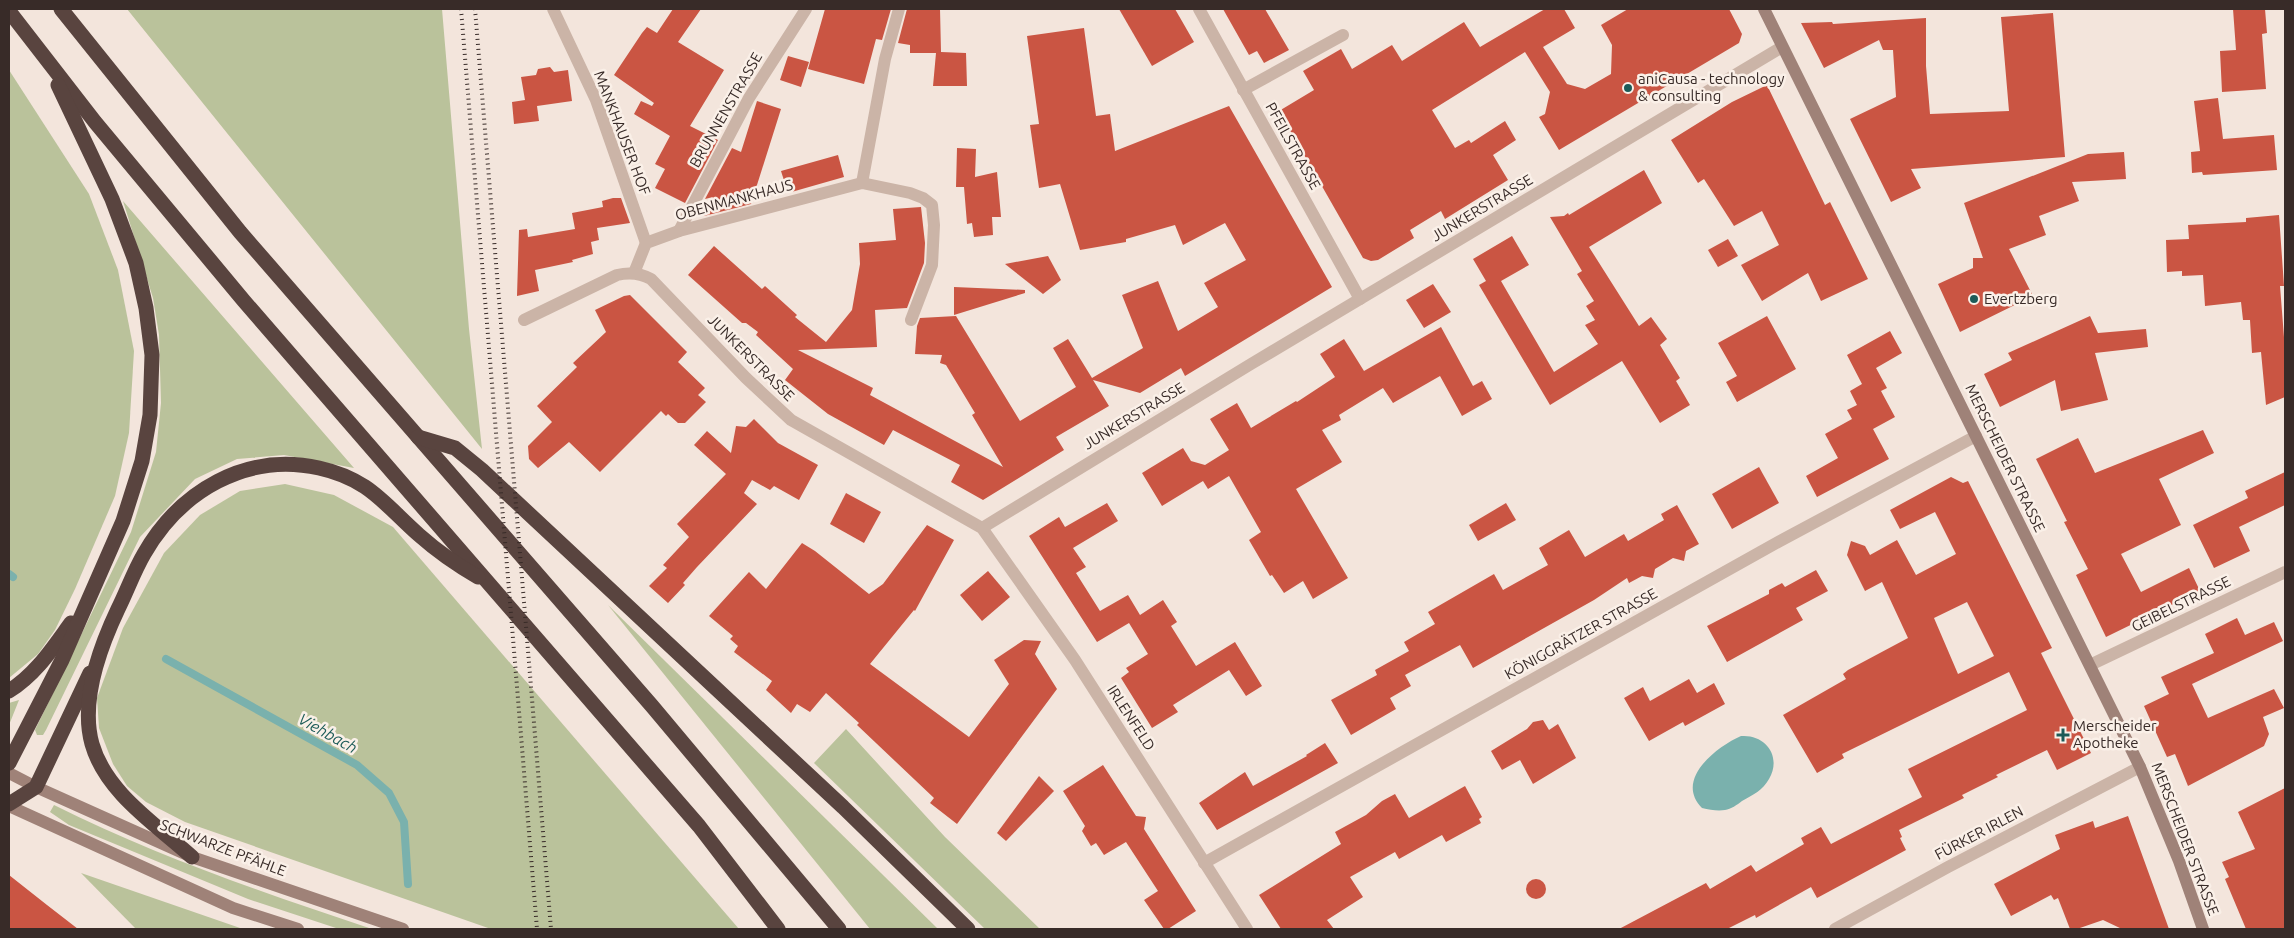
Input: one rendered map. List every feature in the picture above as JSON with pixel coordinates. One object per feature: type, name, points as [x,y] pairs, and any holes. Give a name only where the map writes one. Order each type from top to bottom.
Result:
[{"type":"highway","points":[[61,9],[240,232],[676,733],[840,929]]},
{"type":"highway","points":[[9,11],[46,61],[244,301],[699,826],[778,929]]},
{"type":"highway","points":[[9,763],[62,660],[122,521],[142,461],[150,415],[152,356],[143,294],[124,228],[46,61]]},
{"type":"highway","points":[[418,437],[456,448],[482,470],[844,807],[968,929]]},
{"type":"highway","points":[[9,805],[36,787],[144,554],[167,521],[180,507],[208,485],[225,477],[253,468],[297,465],[337,473],[353,480],[383,499],[418,535],[452,562],[489,584]]},
{"type":"highway","points":[[9,691],[33,673],[45,660],[88,599]]},
{"type":"highway","points":[[98,656],[89,718],[92,744],[98,760],[108,776],[132,805],[192,857]]},
{"type":"main road","name":"MERSCHEIDER STRASSE","points":[[1764,9],[2140,767],[2170,838],[2203,929]]},
{"type":"main road","name":"SCHWARZE PFÄHLE","points":[[9,773],[192,857],[403,929]]},
{"type":"main road","points":[[9,805],[233,908],[298,929]]},
{"type":"street","name":"MANKHAUSER HOF","points":[[552,9],[596,100],[646,242]]},
{"type":"street","name":"BRUNNENSTRASSE","points":[[679,231],[749,98],[806,9]]},
{"type":"street","points":[[862,183],[885,59],[899,9]]},
{"type":"street","name":"PFEILSTRASSE","points":[[1198,9],[1360,299]]},
{"type":"street","points":[[1244,90],[1343,35]]},
{"type":"street","name":"JUNKERSTRASSE","points":[[634,273],[651,279],[746,378],[791,420],[982,528],[1782,47]]},
{"type":"street","name":"OBENMANKHAUS","points":[[646,242],[679,231],[862,183],[910,193],[924,198],[932,205],[934,225],[932,265],[910,320]]},
{"type":"street","points":[[524,320],[617,275],[634,273],[646,242]]},
{"type":"street","name":"KÖNIGGRÄTZER STRASSE","points":[[1204,863],[1764,550],[1976,436]]},
{"type":"street","name":"IRLENFELD","points":[[982,528],[1075,660],[1247,929]]},
{"type":"street","name":"GEIBELSTRASSE","points":[[2090,665],[2285,572]]},
{"type":"street","name":"FÜRKER IRLEN","points":[[1835,929],[1948,867],[2140,767]]},
{"type":"green space","points":[[127,9],[442,9],[469,329],[482,449]]},
{"type":"green space","points":[[9,70],[89,194],[118,270],[134,351],[129,433],[115,496],[55,630],[38,654],[9,678]]},
{"type":"green space","points":[[123,201],[354,468],[284,455],[237,459],[195,479],[140,537],[46,730],[43,735],[37,735],[35,730],[131,532],[156,452],[161,403],[159,335],[153,298]]},
{"type":"green space","points":[[285,484],[334,495],[393,527],[739,929],[491,929],[185,822],[146,802],[127,786],[113,764],[99,728],[97,698],[123,628],[164,553],[200,515],[240,491]]},
{"type":"green space","points":[[608,605],[938,929],[870,929]]},
{"type":"green space","points":[[19,700],[9,725],[9,703]]},
{"type":"green space","points":[[846,729],[945,837],[1040,929],[985,929],[814,763]]},
{"type":"green space","points":[[54,805],[132,841],[211,873],[372,929],[339,929],[248,899],[69,825],[50,812]]},
{"type":"green space","points":[[81,873],[243,929],[136,929]]},
{"type":"water","points":[[1741,736],[1750,736],[1758,739],[1769,749],[1774,763],[1769,779],[1757,792],[1729,809],[1702,808],[1695,797],[1693,786],[1695,776],[1710,756]]},
{"type":"building","points":[[673,9],[701,9],[678,42],[724,70],[690,126],[718,140],[685,203],[655,188],[665,169],[655,164],[670,136],[634,114],[641,101],[652,106],[654,103],[614,75],[647,27],[657,33]]},
{"type":"building","points":[[825,9],[891,9],[882,40],[876,39],[864,84],[808,69]]},
{"type":"building","points":[[907,9],[940,9],[941,52],[966,53],[967,86],[933,86],[936,53],[910,53],[910,45],[898,43]]},
{"type":"building","points":[[1119,9],[1175,9],[1194,42],[1152,66]]},
{"type":"building","points":[[1223,9],[1265,9],[1289,50],[1264,63],[1257,51],[1249,55]]},
{"type":"building","points":[[1545,9],[1564,9],[1575,28],[1543,47],[1567,84],[1585,89],[1611,74],[1612,45],[1601,25],[1628,9],[1729,9],[1742,34],[1739,43],[1559,150],[1539,117],[1545,114],[1550,92],[1525,52],[1432,110],[1455,148],[1469,140],[1471,143],[1505,121],[1516,140],[1493,155],[1508,180],[1445,219],[1441,211],[1410,230],[1414,238],[1378,260],[1371,261],[1363,258],[1279,111],[1314,90],[1303,71],[1341,49],[1352,69],[1392,45],[1402,61],[1464,22],[1480,47]]},
{"type":"building","points":[[2233,9],[2265,9],[2267,33],[2262,34],[2266,89],[2222,92],[2220,51],[2236,50]]},
{"type":"building","points":[[2053,13],[2065,157],[1911,169],[1921,188],[1891,202],[1850,119],[1896,97],[1893,50],[1883,50],[1879,40],[1824,68],[1801,23],[1832,22],[1833,24],[1926,18],[1926,66],[1930,114],[2009,111],[2001,17]]},
{"type":"building","points":[[1084,28],[1096,116],[1110,114],[1115,151],[1229,106],[1332,287],[1185,376],[1181,368],[1140,393],[1093,380],[1109,406],[1056,437],[1064,450],[983,500],[951,482],[960,465],[893,430],[884,445],[828,414],[785,380],[793,369],[756,335],[758,332],[746,323],[742,323],[688,275],[714,246],[762,289],[765,286],[797,315],[795,317],[826,342],[852,310],[860,264],[859,243],[896,240],[893,209],[921,207],[925,243],[924,263],[907,308],[875,310],[877,347],[798,350],[873,388],[870,395],[1003,467],[972,415],[975,413],[946,365],[940,363],[942,355],[915,354],[917,326],[920,318],[956,316],[1020,421],[1076,387],[1053,348],[1068,339],[1092,378],[1143,348],[1122,295],[1158,281],[1178,331],[1218,307],[1204,283],[1246,260],[1225,223],[1183,245],[1175,225],[1126,239],[1126,242],[1080,250],[1060,184],[1039,188],[1030,125],[1039,124],[1027,36]]},
{"type":"building","points":[[788,56],[809,62],[801,87],[780,80]]},
{"type":"building","points":[[550,67],[554,72],[568,70],[572,101],[537,106],[539,121],[514,124],[512,102],[525,100],[521,77],[536,75],[538,69]]},
{"type":"building","points":[[1767,85],[1825,205],[1830,202],[1868,279],[1821,301],[1808,273],[1762,301],[1741,265],[1779,245],[1762,211],[1734,226],[1704,179],[1698,183],[1671,140],[1732,102]]},
{"type":"building","points":[[2218,98],[2223,139],[2274,135],[2277,170],[2203,175],[2202,172],[2192,173],[2191,152],[2200,151],[2194,101]]},
{"type":"building","points":[[757,101],[781,109],[751,204],[704,216],[713,197],[705,199],[732,148],[741,152]]},
{"type":"building","points":[[957,148],[976,149],[975,177],[997,172],[1001,217],[992,217],[993,235],[974,237],[972,223],[967,224],[964,187],[956,187]]},
{"type":"building","points":[[2124,152],[2126,179],[2072,182],[2079,201],[2039,216],[2046,235],[2009,249],[2033,296],[1960,332],[1938,284],[1973,268],[1973,258],[1983,258],[1964,203],[2088,154]]},
{"type":"building","points":[[838,155],[844,177],[788,193],[781,171]]},
{"type":"building","points":[[1644,170],[1662,203],[1589,247],[1639,326],[1651,317],[1667,339],[1660,345],[1680,378],[1676,381],[1690,405],[1660,423],[1622,361],[1550,405],[1479,285],[1486,281],[1473,259],[1512,236],[1529,265],[1501,281],[1554,372],[1598,344],[1585,325],[1595,320],[1586,306],[1594,301],[1577,274],[1582,271],[1550,217],[1564,216],[1568,213],[1569,215]]},
{"type":"building","points":[[621,198],[630,223],[597,228],[599,240],[591,242],[593,254],[572,260],[573,262],[535,270],[539,291],[517,296],[519,230],[527,229],[528,237],[575,229],[572,213],[603,207],[602,201]]},
{"type":"building","points":[[2279,215],[2284,286],[2280,286],[2285,350],[2285,397],[2266,405],[2261,352],[2252,353],[2250,320],[2243,320],[2241,302],[2205,306],[2203,275],[2182,276],[2182,271],[2167,272],[2166,240],[2189,239],[2188,225],[2246,222],[2246,218]]},
{"type":"building","points":[[1728,239],[1738,256],[1718,267],[1708,250]]},
{"type":"building","points":[[1048,256],[1061,280],[1043,294],[1005,264]]},
{"type":"building","points":[[1433,284],[1451,312],[1424,328],[1406,300]]},
{"type":"building","points":[[954,287],[1025,290],[1025,293],[954,315]]},
{"type":"building","points":[[630,295],[687,352],[678,362],[705,388],[698,395],[706,402],[685,423],[678,423],[668,414],[666,416],[661,411],[600,472],[569,442],[538,468],[529,459],[528,446],[552,422],[537,406],[577,367],[573,363],[606,332],[595,310]]},
{"type":"building","points":[[1767,316],[1796,369],[1737,402],[1726,382],[1737,376],[1718,343]]},
{"type":"building","points":[[2090,316],[2098,333],[2146,329],[2148,347],[2095,353],[2108,400],[2061,411],[2055,380],[2000,407],[1984,374],[2012,360],[2008,353]]},
{"type":"building","points":[[1441,327],[1473,386],[1482,381],[1492,399],[1462,416],[1440,376],[1393,403],[1383,388],[1339,415],[1341,420],[1322,430],[1342,462],[1296,489],[1348,578],[1313,599],[1303,581],[1284,593],[1272,575],[1270,576],[1249,540],[1261,532],[1229,476],[1208,489],[1203,481],[1162,506],[1142,473],[1183,448],[1191,461],[1205,465],[1229,450],[1210,419],[1237,403],[1251,428],[1297,402],[1335,377],[1320,354],[1344,339],[1364,371]]},
{"type":"building","points":[[1890,331],[1902,353],[1876,368],[1887,388],[1881,391],[1895,417],[1873,429],[1889,459],[1817,497],[1806,476],[1838,458],[1825,434],[1852,419],[1847,410],[1857,405],[1850,391],[1862,384],[1847,355]]},
{"type":"building","points":[[754,419],[778,443],[818,465],[799,500],[774,486],[770,490],[752,480],[744,493],[757,504],[697,567],[683,583],[685,585],[668,603],[649,586],[667,568],[663,565],[689,537],[677,524],[726,474],[694,445],[707,431],[731,453],[736,426],[746,427]]},
{"type":"building","points":[[2203,430],[2214,453],[2159,479],[2181,525],[2121,554],[2141,592],[2189,568],[2200,591],[2106,637],[2076,575],[2088,569],[2064,522],[2067,521],[2036,459],[2078,438],[2095,473]]},
{"type":"building","points":[[1759,467],[1779,503],[1732,529],[1712,494]]},
{"type":"building","points":[[2285,472],[2285,505],[2239,527],[2250,551],[2214,568],[2193,525],[2248,498],[2245,491]]},
{"type":"building","points":[[1951,477],[1963,483],[1968,481],[2052,648],[2041,653],[2091,753],[2057,770],[2047,750],[1996,775],[1998,777],[1962,795],[1964,798],[1899,830],[1902,837],[1900,838],[1906,850],[1817,898],[1811,887],[1756,918],[1755,915],[1727,929],[1619,929],[1706,883],[1710,889],[1751,865],[1756,872],[1804,844],[1801,838],[1821,827],[1831,844],[1922,797],[1908,769],[2027,710],[2009,672],[1842,754],[1844,758],[1817,773],[1783,715],[1846,679],[1843,674],[1848,670],[1908,638],[1882,582],[1865,591],[1847,555],[1851,541],[1865,546],[1870,555],[1897,540],[1916,575],[1956,554],[1935,512],[1900,529],[1890,510]],"holes":[[[1967,602],[1994,656],[1958,674],[1934,618]]]},
{"type":"building","points":[[846,493],[881,512],[864,543],[830,524]]},
{"type":"building","points":[[1107,503],[1118,521],[1073,548],[1086,567],[1076,573],[1100,611],[1128,595],[1140,615],[1163,600],[1177,622],[1171,626],[1196,666],[1235,642],[1262,686],[1246,696],[1229,670],[1173,705],[1178,712],[1152,728],[1121,678],[1129,672],[1126,668],[1148,654],[1129,623],[1097,642],[1029,536],[1059,517],[1065,527]]},
{"type":"building","points":[[1506,503],[1516,520],[1478,541],[1469,525]]},
{"type":"building","points":[[1677,505],[1699,544],[1686,551],[1684,561],[1673,558],[1655,569],[1653,578],[1642,576],[1629,583],[1627,578],[1594,600],[1473,668],[1460,645],[1405,675],[1411,686],[1390,698],[1396,709],[1351,735],[1331,700],[1377,675],[1375,670],[1409,651],[1404,642],[1435,624],[1428,612],[1494,574],[1503,590],[1548,565],[1539,548],[1569,530],[1585,557],[1624,534],[1628,541],[1664,520],[1661,514]]},
{"type":"building","points":[[927,525],[954,540],[915,611],[870,664],[969,737],[1009,684],[994,660],[1024,640],[1041,641],[1035,654],[1057,689],[957,824],[930,803],[934,798],[826,693],[810,712],[797,704],[791,713],[766,690],[772,681],[734,652],[738,646],[730,639],[733,636],[709,616],[749,572],[766,589],[802,543],[815,551],[869,594],[883,584]]},
{"type":"building","points":[[1816,570],[1828,591],[1796,608],[1803,620],[1727,662],[1707,626],[1769,594],[1769,590],[1782,583],[1785,587]]},
{"type":"building","points":[[988,571],[1010,597],[982,621],[960,595]]},
{"type":"building","points":[[2237,618],[2245,635],[2274,622],[2283,641],[2192,684],[2208,718],[2274,689],[2284,708],[2263,717],[2269,734],[2264,746],[2188,786],[2175,754],[2167,757],[2144,706],[2169,694],[2161,677],[2214,653],[2205,634]]},
{"type":"building","points":[[1689,679],[1697,693],[1714,683],[1725,704],[1685,726],[1683,722],[1649,741],[1624,698],[1643,687],[1650,701]]},
{"type":"building","points":[[1543,720],[1549,730],[1558,724],[1576,758],[1533,784],[1520,760],[1502,770],[1491,751],[1527,729],[1533,722]]},
{"type":"building","points":[[1325,743],[1338,763],[1217,830],[1199,803],[1245,772],[1253,786],[1307,756]]},
{"type":"building","points":[[1103,765],[1136,816],[1146,817],[1144,829],[1196,911],[1168,929],[1164,929],[1144,900],[1158,891],[1126,842],[1104,855],[1096,843],[1091,846],[1082,831],[1085,826],[1063,791]]},
{"type":"building","points":[[1039,776],[1054,791],[1006,841],[997,833]]},
{"type":"building","points":[[1465,786],[1482,817],[1479,819],[1481,823],[1446,842],[1442,835],[1399,859],[1395,852],[1350,877],[1363,897],[1327,920],[1334,929],[1281,929],[1259,895],[1341,844],[1335,832],[1366,815],[1382,801],[1395,794],[1409,818]]},
{"type":"building","points":[[2285,788],[2285,929],[2246,929],[2225,879],[2229,877],[2222,862],[2255,849],[2238,812]]},
{"type":"building","points":[[2128,816],[2169,929],[2122,929],[2103,920],[2077,929],[2070,929],[2058,898],[2054,900],[2051,895],[2011,916],[1994,884],[2060,849],[2055,835],[2093,821],[2095,828]]},
{"type":"building","points":[[9,875],[47,905],[78,929],[9,929]]},
{"type":"building","points":[[1532,879],[1540,879],[1546,885],[1546,893],[1540,899],[1532,899],[1526,893],[1526,885]]},
{"type":"waterway","name":"Viehbach","points":[[9,574],[13,577]]},
{"type":"waterway","name":"Viehbach","points":[[166,659],[357,765],[389,793],[404,822],[408,884]]},
{"type":"railway","points":[[461,9],[537,929]]},
{"type":"railway","points":[[475,9],[551,929]]},
{"type":"place","name":"aniCausa - technology & consulting","points":[[1628,88]]},
{"type":"place","name":"Evertzberg","points":[[1974,299]]},
{"type":"place","name":"Merscheider Apotheke","points":[[2063,735]]}]
